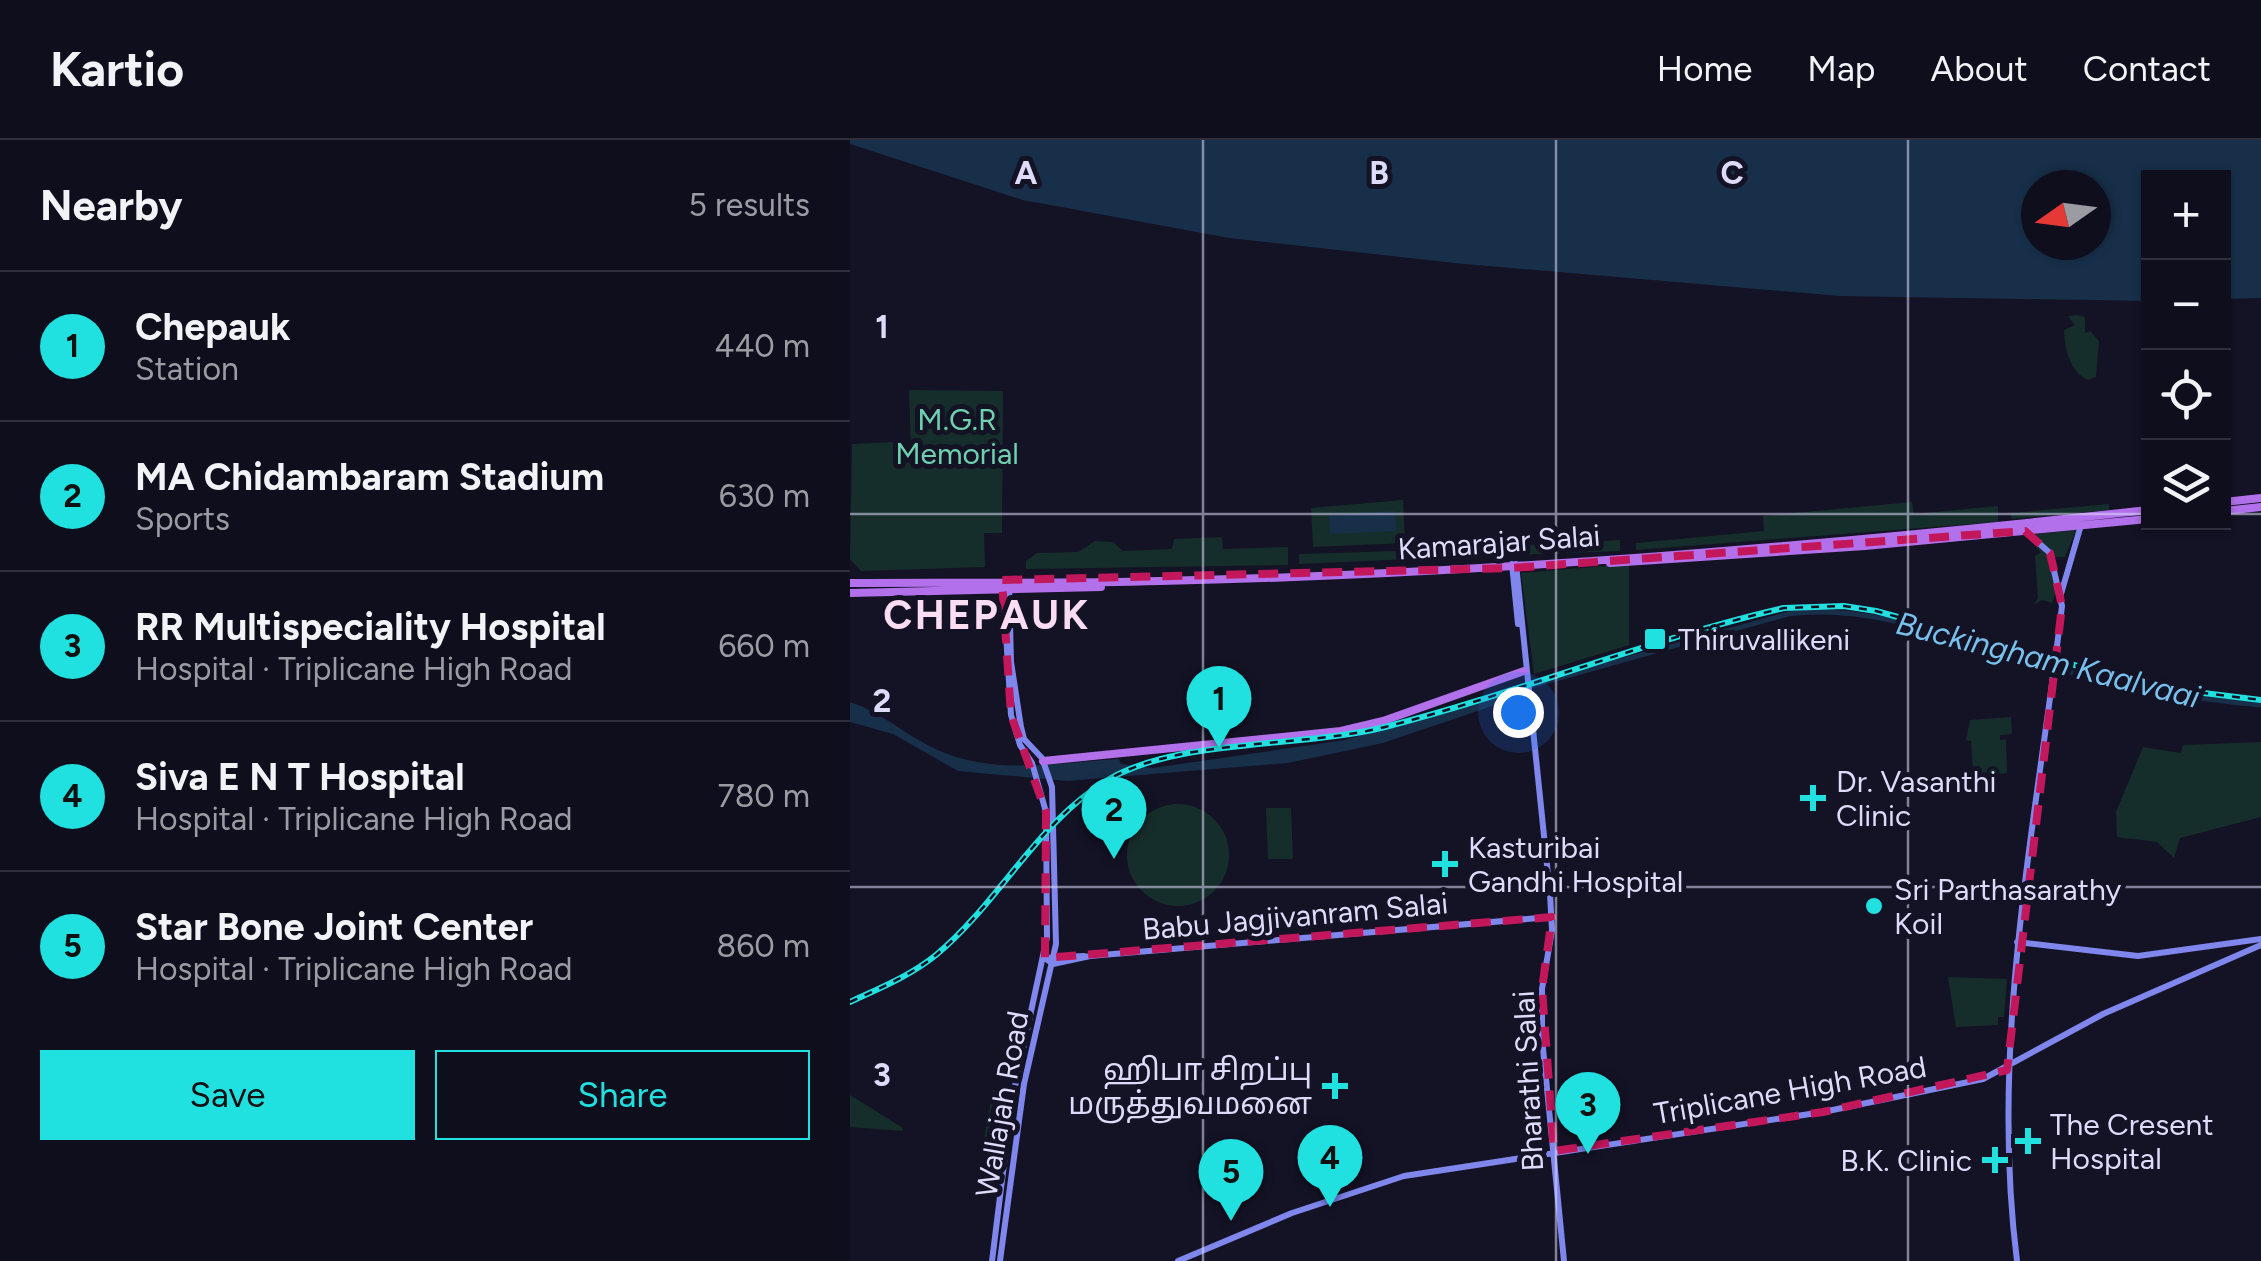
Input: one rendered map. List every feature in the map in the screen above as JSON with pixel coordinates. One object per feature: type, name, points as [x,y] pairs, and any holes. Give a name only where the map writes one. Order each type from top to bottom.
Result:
[{"type":"main road","points":[[2231,501],[2261,498]]},
{"type":"main road","points":[[2231,511],[2261,508]]},
{"type":"main road","name":"Kamarajar Salai","points":[[2081,522],[2141,511]]},
{"type":"main road","name":"Kamarajar Salai","points":[[850,593],[1514,566],[2141,519]]},
{"type":"main road","points":[[2017,1261],[2007,1070],[2017,942],[2061,595],[2081,522]]},
{"type":"main road","points":[[2024,528],[2050,554],[2061,595]]},
{"type":"main road","points":[[2052,563],[2060,558],[2070,562]]},
{"type":"main road","name":"Bharathi Salai","points":[[1514,566],[1551,917],[1542,989],[1564,1261]]},
{"type":"main road","points":[[2055,572],[2067,572]]},
{"type":"main road","name":"Kamarajar Salai","points":[[850,583],[1006,586]]},
{"type":"main road","points":[[1006,586],[1021,728],[1024,739],[1044,762],[1341,731],[1525,676]]},
{"type":"main road","name":"Wallajah Road","points":[[992,1261],[1012,1100],[1045,958],[1046,812],[1032,763],[1020,745],[1011,715],[1006,586]]},
{"type":"main road","name":"Wallajah Road","points":[[1000,1261],[1024,1084],[1055,959],[1050,779],[1044,762]]},
{"type":"main road","name":"Babu Jagjivanram Salai","points":[[1055,959],[1551,917]]},
{"type":"main road","points":[[2017,942],[2138,956],[2261,942]]},
{"type":"main road","name":"Triplicane High Road","points":[[1178,1261],[1202,1247],[1404,1176],[1822,1112],[1983,1080],[2103,1014],[2261,942]]},
{"type":"main road","points":[[1045,958],[1055,959]]},
{"type":"highlighted area","points":[[2025,531],[2050,553],[2062,606],[2007,1070],[1823,1112],[1554,1151],[1542,989],[1552,917],[1045,958],[1046,812],[1011,715],[1002,580],[1512,568]]},
{"type":"green space","points":[[2068,316],[2085,317],[2085,333],[2090,331],[2099,341],[2096,377],[2088,380],[2072,365],[2066,345],[2064,330],[2075,325]]},
{"type":"green space","name":"M.G.R Memorial","points":[[909,390],[1003,391],[1002,533],[984,533],[985,567],[861,571],[850,559],[852,444],[896,442],[897,450],[911,449]]},
{"type":"green space","points":[[1403,500],[1405,543],[1313,547],[1311,508]]},
{"type":"green space","points":[[1912,502],[1914,514],[1998,506],[1998,522],[1636,550],[1636,543],[1764,531],[1763,516]]},
{"type":"green space","points":[[2109,504],[2109,510],[2011,519],[2011,513]]},
{"type":"green space","points":[[2076,530],[2065,557],[2053,557],[2057,589],[2052,603],[2042,600],[2033,605],[2038,598],[2035,556],[2041,553],[2035,546],[2050,552],[2035,534]]},
{"type":"green space","points":[[1222,537],[1223,549],[1288,547],[1288,565],[1026,569],[1026,561],[1037,553],[1078,552],[1095,541],[1113,542],[1123,551],[1172,549],[1174,539]]},
{"type":"green space","points":[[1620,540],[1620,551],[1508,555],[1508,546]]},
{"type":"green space","points":[[1498,548],[1498,555],[1299,564],[1299,554]]},
{"type":"green space","points":[[1629,564],[1629,645],[1534,674],[1521,573]]},
{"type":"green space","points":[[2011,717],[2012,734],[2000,735],[2000,740],[2006,739],[2007,773],[1994,774],[1994,788],[1974,789],[1971,741],[1966,740],[1970,720]]},
{"type":"green space","points":[[2261,742],[2261,817],[2180,838],[2174,858],[2157,842],[2117,837],[2116,812],[2143,747],[2181,753],[2183,745]]},
{"type":"green space","points":[[1178,804],[1197,808],[1214,819],[1225,836],[1229,855],[1225,874],[1214,891],[1197,902],[1178,906],[1159,902],[1142,891],[1131,874],[1127,855],[1131,836],[1142,819],[1159,808]]},
{"type":"green space","points":[[1266,808],[1291,808],[1293,859],[1268,859]]},
{"type":"green space","points":[[1948,977],[2007,979],[2004,1017],[1998,1017],[1998,1025],[1956,1027]]},
{"type":"green space","points":[[993,1090],[1008,1091],[1001,1146],[983,1145]]},
{"type":"green space","points":[[850,1095],[903,1128],[902,1131],[850,1127]]},
{"type":"water","points":[[850,140],[2261,140],[2261,298],[2231,299],[2231,170],[2141,170],[2141,301],[1840,296],[1464,264],[1229,238],[1023,200],[850,144]]},
{"type":"water","points":[[1395,511],[1396,531],[1330,534],[1329,515]]},
{"type":"water","points":[[1516,689],[1519,697],[1383,743],[1288,763],[1067,781],[958,771],[893,734],[850,722],[850,702],[933,748],[987,764],[1119,759],[1121,764],[1153,768],[1345,740]]},
{"type":"waterway","name":"Buckingham Kaalvaai","points":[[1513,691],[1788,614],[1820,612],[1913,626],[2119,684],[2261,705]]},
{"type":"railway","points":[[850,1002],[936,955],[980,911],[1062,816],[1085,795],[1140,765],[1207,750],[1385,727],[1784,608],[1844,606],[1876,611],[2155,687],[2261,700]]},
{"type":"place","name":"Thiruvallikeni","points":[[1655,639]]},
{"type":"place","name":"Chepauk","points":[[1219,748]]},
{"type":"place","name":"Dr. Vasanthi Clinic","points":[[1813,798]]},
{"type":"place","name":"MA Chidambaram Stadium","points":[[1114,859]]},
{"type":"place","name":"Kasturibai Gandhi Hospital","points":[[1445,864]]},
{"type":"place","name":"Sri Parthasarathy Koil","points":[[1874,906]]},
{"type":"place","name":"ஹிபா சிறப்பு மருத்துவமனை","points":[[1335,1086]]},
{"type":"place","name":"The Cresent Hospital","points":[[2028,1141]]},
{"type":"place","name":"RR Multispeciality Hospital","points":[[1588,1154]]},
{"type":"place","name":"B.K. Clinic","points":[[1995,1160]]},
{"type":"place","name":"Siva E N T Hospital","points":[[1330,1207]]},
{"type":"place","name":"Star Bone Joint Center","points":[[1231,1221]]},
{"type":"district","name":"CHEPAUK","points":[[987,615]]}]
